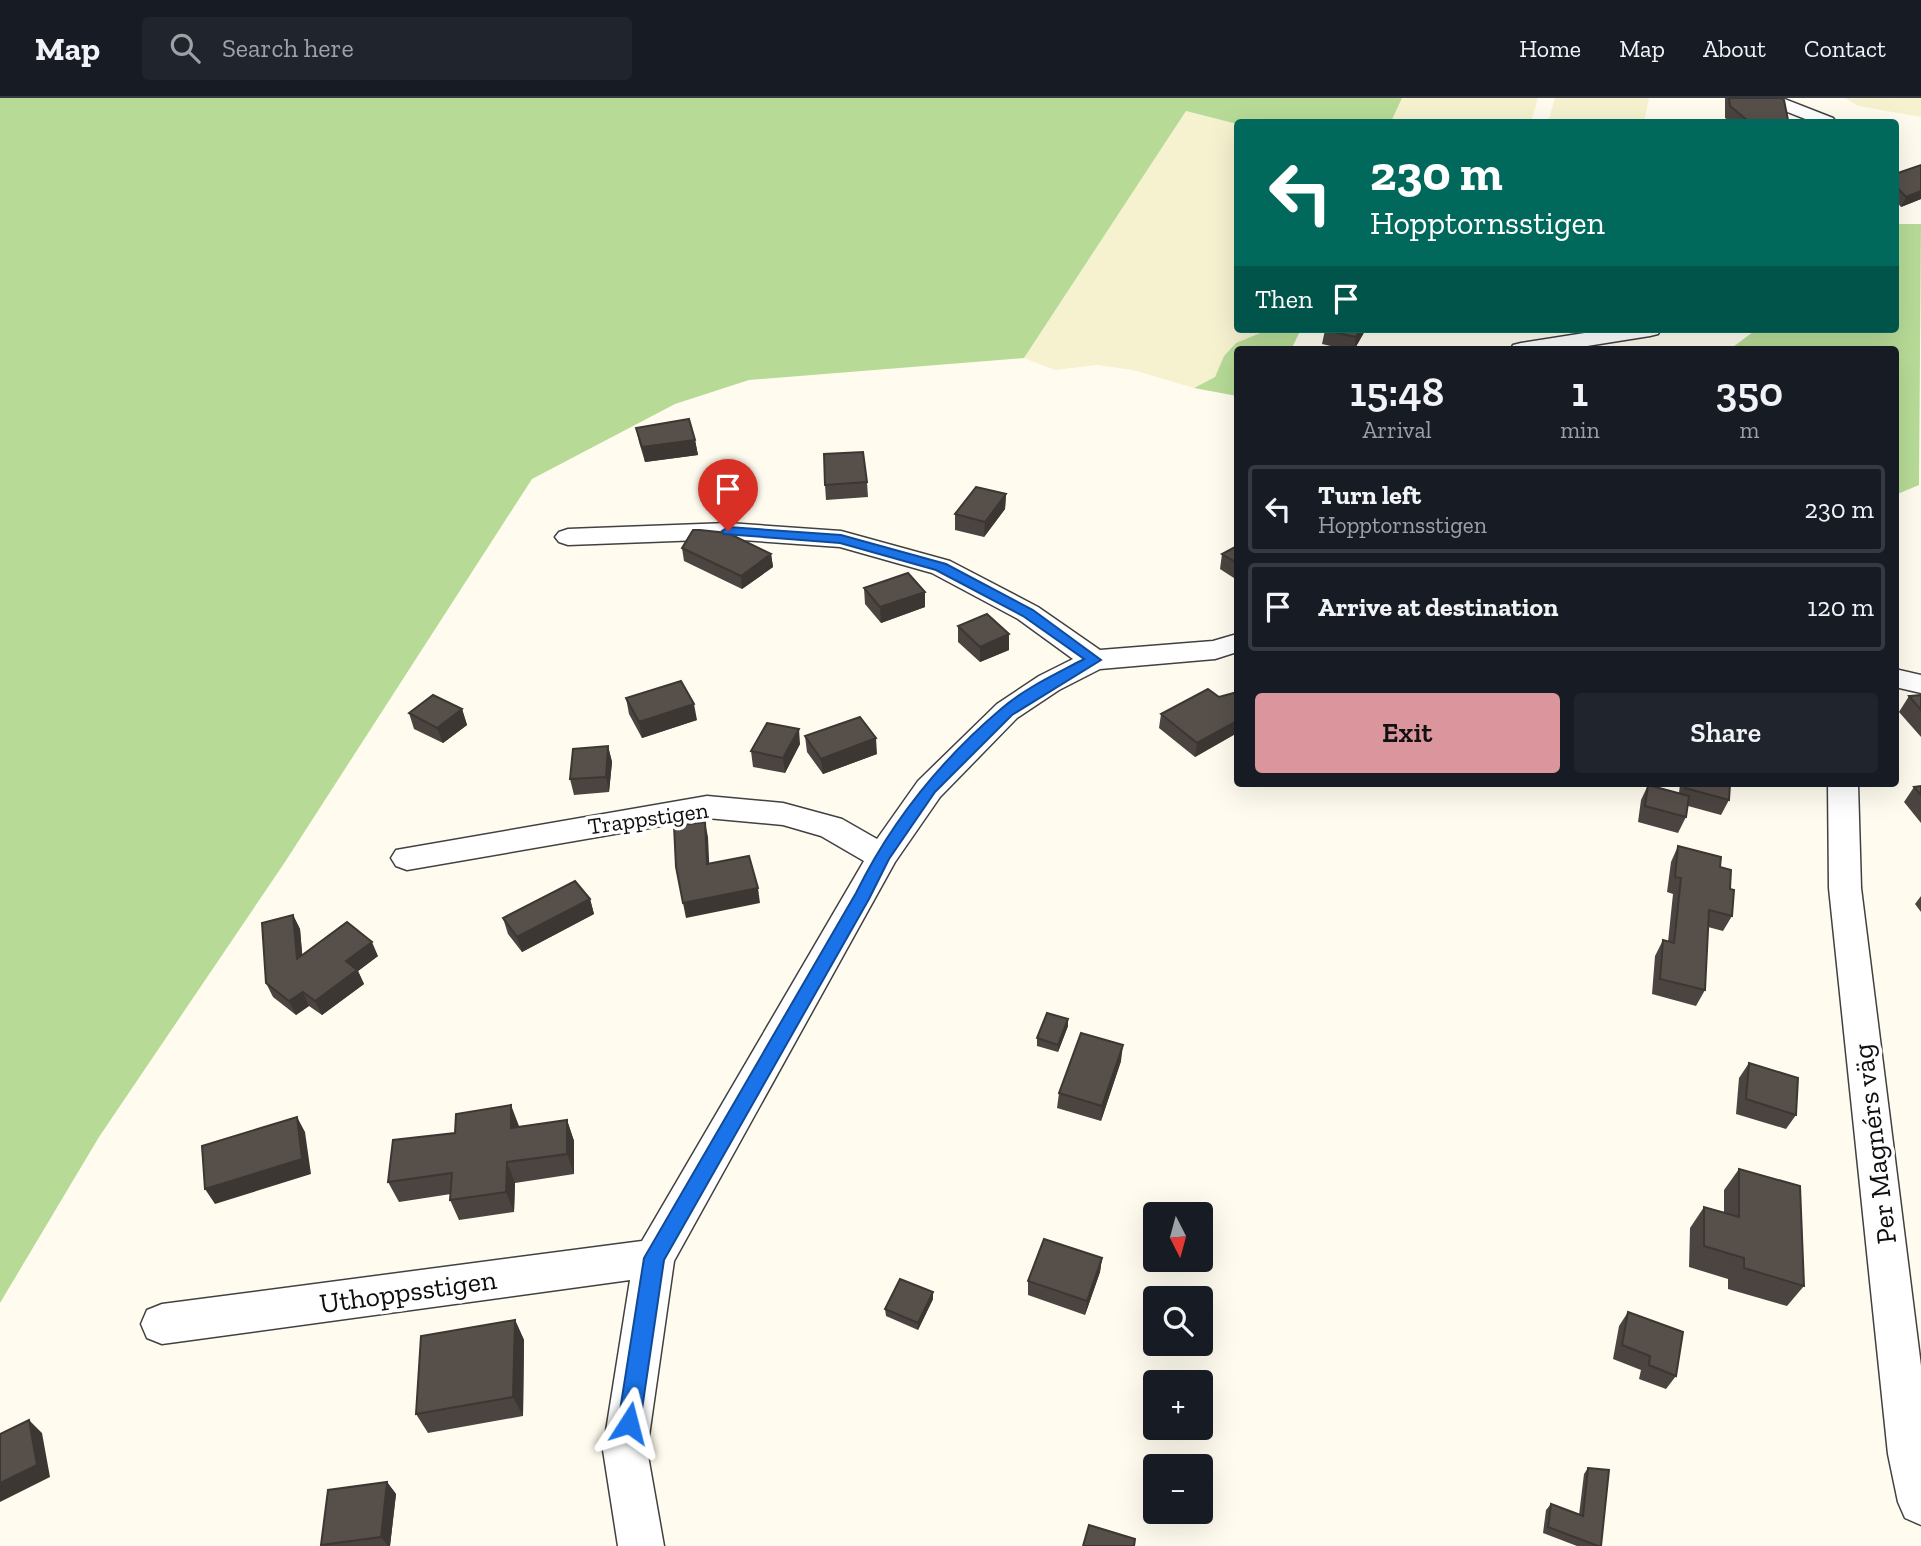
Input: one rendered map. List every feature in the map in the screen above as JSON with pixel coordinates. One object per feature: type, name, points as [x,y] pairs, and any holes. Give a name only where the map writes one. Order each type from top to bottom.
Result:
[{"type":"street","points":[[1781,103],[1820,119]]},
{"type":"street","points":[[1546,346],[1625,333]]},
{"type":"street","points":[[568,537],[728,531],[841,539],[941,567],[1028,613],[1094,660]]},
{"type":"street","points":[[640,1546],[625,1450],[654,1258],[857,906],[882,857],[929,789],[1007,711],[1049,683],[1094,660],[1215,650],[1234,644]]},
{"type":"street","points":[[1899,679],[1921,684]]},
{"type":"street","name":"Per Magnérs väg","points":[[1843,787],[1844,888],[1910,1454],[1921,1502]]},
{"type":"street","name":"Trappstigen","points":[[407,858],[707,807],[783,814],[831,827],[882,857]]},
{"type":"street","name":"Uthoppsstigen","points":[[162,1324],[654,1258]]},
{"type":"shaded area","points":[[1402,98],[1538,98],[1532,119],[1392,119]]},
{"type":"shaded area","points":[[1555,98],[1649,98],[1645,119],[1549,119]]},
{"type":"shaded area","points":[[1845,98],[1921,98],[1921,117],[1858,106]]},
{"type":"shaded area","points":[[1186,111],[1234,123],[1234,333],[1260,333],[1236,343],[1224,356],[1215,377],[1194,388],[1133,370],[1097,365],[1055,370],[1024,358]]},
{"type":"green space","points":[[0,98],[1402,98],[1392,119],[1234,119],[1234,123],[1186,111],[1024,358],[749,380],[675,404],[532,479],[285,862],[99,1137],[0,1303]]},
{"type":"green space","points":[[1899,224],[1921,224],[1919,485],[1899,493],[1899,346],[1734,346],[1752,333],[1899,333]]},
{"type":"green space","points":[[1260,333],[1299,333],[1293,346],[1234,346],[1234,395],[1194,388],[1215,377],[1224,356],[1236,343]]},
{"type":"building","points":[[1729,98],[1782,98],[1788,119],[1746,119],[1730,106]]},
{"type":"building","points":[[1921,165],[1921,191],[1906,197],[1899,189],[1899,173]]},
{"type":"building","points":[[1338,333],[1358,333],[1356,337]]},
{"type":"building","points":[[689,419],[695,440],[642,447],[636,428]]},
{"type":"building","points":[[863,452],[867,482],[825,485],[824,454]]},
{"type":"building","points":[[976,487],[1006,494],[985,522],[955,514]]},
{"type":"building","points":[[693,530],[728,533],[771,554],[741,576],[682,548]]},
{"type":"building","points":[[1234,548],[1234,561],[1222,554]]},
{"type":"building","points":[[908,573],[925,592],[880,607],[864,588]]},
{"type":"building","points":[[987,614],[1009,634],[980,647],[958,626]]},
{"type":"building","points":[[681,681],[694,704],[639,722],[626,698]]},
{"type":"building","points":[[1208,689],[1219,697],[1234,693],[1234,723],[1197,743],[1161,714]]},
{"type":"building","points":[[433,695],[462,709],[437,728],[409,713]]},
{"type":"building","points":[[1921,695],[1921,710],[1909,696]]},
{"type":"building","points":[[860,717],[876,738],[821,759],[805,736]]},
{"type":"building","points":[[767,723],[799,729],[783,758],[751,751]]},
{"type":"building","points":[[608,746],[606,777],[570,779],[573,749]]},
{"type":"building","points":[[1921,786],[1921,795],[1914,787]]},
{"type":"building","points":[[1648,787],[1689,796],[1686,817],[1645,806]]},
{"type":"building","points":[[1730,787],[1729,800],[1685,788]]},
{"type":"building","points":[[705,822],[707,864],[749,856],[758,888],[683,903],[676,867],[674,826]]},
{"type":"building","points":[[1678,846],[1721,857],[1720,867],[1731,870],[1730,889],[1734,890],[1732,916],[1709,910],[1705,990],[1660,979],[1663,940],[1674,943],[1681,878],[1675,877]]},
{"type":"building","points":[[575,881],[590,899],[517,937],[503,918]]},
{"type":"building","points":[[293,915],[297,959],[347,922],[372,942],[346,961],[357,970],[315,1001],[303,992],[289,1001],[266,983],[262,923]]},
{"type":"building","points":[[1047,1013],[1068,1019],[1058,1045],[1037,1038]]},
{"type":"building","points":[[1081,1033],[1123,1045],[1102,1106],[1059,1093]]},
{"type":"building","points":[[1749,1063],[1798,1078],[1796,1115],[1746,1099]]},
{"type":"building","points":[[511,1105],[511,1128],[567,1120],[567,1154],[507,1162],[506,1192],[450,1200],[452,1173],[388,1182],[393,1140],[455,1133],[456,1114]]},
{"type":"building","points":[[297,1117],[302,1159],[205,1189],[202,1146]]},
{"type":"building","points":[[1739,1169],[1800,1186],[1804,1286],[1744,1268],[1744,1258],[1704,1246],[1704,1207],[1739,1217]]},
{"type":"building","points":[[1044,1239],[1102,1258],[1087,1301],[1028,1281]]},
{"type":"building","points":[[900,1279],[933,1292],[918,1323],[885,1309]]},
{"type":"building","points":[[1628,1312],[1683,1332],[1676,1376],[1649,1365],[1650,1356],[1622,1345]]},
{"type":"building","points":[[515,1320],[513,1397],[416,1414],[421,1336]]},
{"type":"building","points":[[29,1420],[37,1465],[0,1483],[0,1434]]},
{"type":"building","points":[[1588,1468],[1609,1470],[1601,1546],[1548,1527],[1551,1504],[1583,1516]]},
{"type":"building","points":[[387,1482],[381,1537],[321,1545],[328,1490]]},
{"type":"building","points":[[1089,1525],[1135,1539],[1134,1546],[1083,1546]]},
{"type":"route","points":[[629,1423],[654,1258],[882,857],[929,789],[1007,711],[1049,683],[1094,660],[1028,613],[941,567],[841,539],[728,531]]}]
